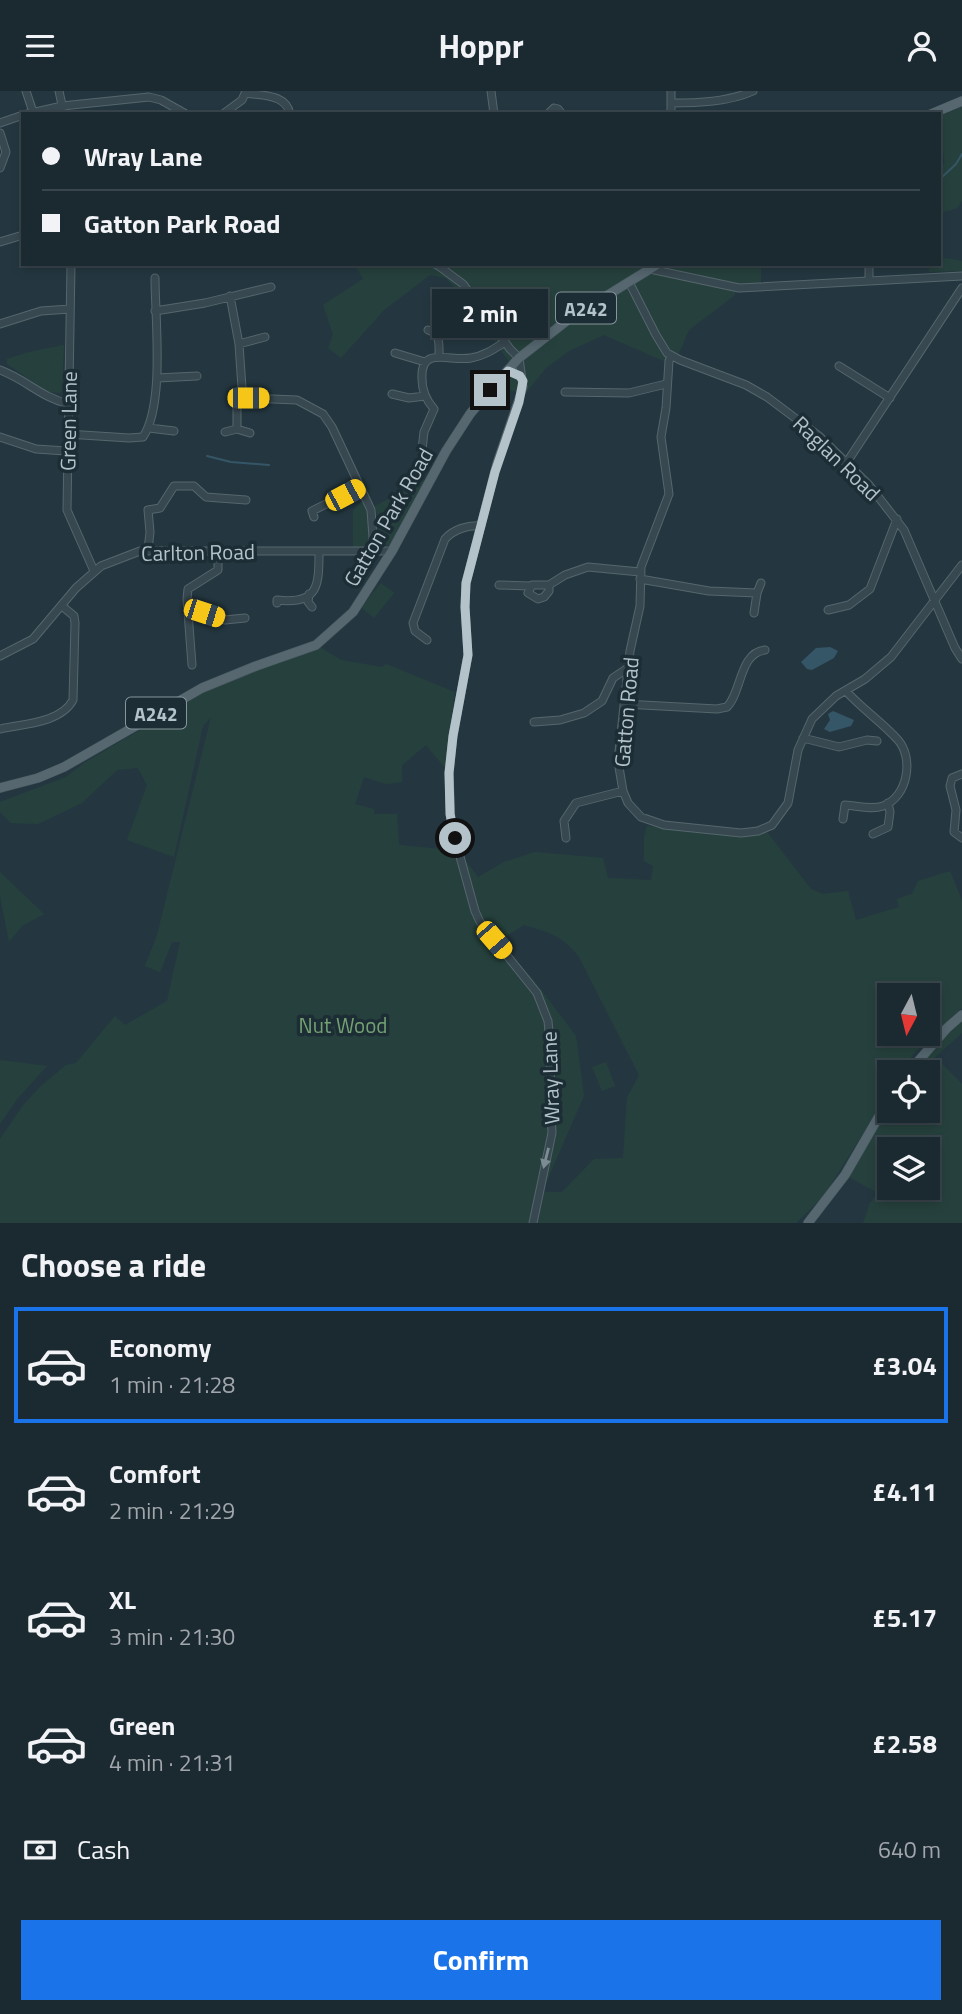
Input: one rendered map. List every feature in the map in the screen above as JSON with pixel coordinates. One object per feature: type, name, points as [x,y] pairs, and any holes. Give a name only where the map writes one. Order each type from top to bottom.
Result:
[{"type":"main road","points":[[936,112],[962,101]]},
{"type":"main road","name":"A242","points":[[519,358],[569,319],[654,267]]},
{"type":"main road","name":"Gatton Park Road","points":[[0,788],[38,778],[64,767],[202,688],[316,645],[353,612],[392,551],[446,451],[470,414],[519,358]]},
{"type":"main road","points":[[919,1060],[962,1015]]},
{"type":"main road","points":[[808,1223],[845,1175],[877,1120]]},
{"type":"street","points":[[26,91],[27,112]]},
{"type":"street","points":[[59,91],[63,110]]},
{"type":"street","points":[[491,91],[494,112]]},
{"type":"street","points":[[671,91],[671,112]]},
{"type":"street","points":[[671,103],[700,103],[741,96],[753,91]]},
{"type":"street","points":[[226,112],[237,105],[246,92],[282,100],[287,103],[289,112]]},
{"type":"street","points":[[45,112],[149,97],[161,100],[182,112]]},
{"type":"street","points":[[0,123],[21,116]]},
{"type":"street","points":[[0,133],[6,152],[0,168]]},
{"type":"street","points":[[0,242],[21,236]]},
{"type":"street","name":"Green Lane","points":[[71,266],[66,451],[68,517],[94,571]]},
{"type":"street","points":[[439,266],[463,284],[519,358]]},
{"type":"street","points":[[869,266],[869,281]]},
{"type":"street","points":[[654,267],[739,288],[962,276]]},
{"type":"street","points":[[67,434],[143,437],[149,428],[157,378],[155,278]]},
{"type":"street","points":[[629,282],[656,335],[671,356]]},
{"type":"street","points":[[155,311],[271,288]]},
{"type":"street","points":[[847,462],[962,288]]},
{"type":"street","points":[[230,296],[239,344],[242,388],[237,405],[237,429]]},
{"type":"street","points":[[0,324],[41,311],[70,309]]},
{"type":"street","points":[[428,330],[438,336],[439,357]]},
{"type":"street","points":[[239,344],[265,337]]},
{"type":"street","points":[[395,353],[425,362],[439,357],[468,359],[505,342]]},
{"type":"street","name":"Gatton Road","points":[[671,356],[661,441],[669,494],[648,544],[640,575],[640,606],[628,668],[618,761],[624,791],[633,810],[653,823],[741,833],[758,831],[772,825],[788,803],[796,761],[812,719],[823,707],[891,657],[962,565]]},
{"type":"street","name":"Raglan Road","points":[[671,356],[756,390],[804,423],[847,462],[897,519],[911,543],[954,648],[962,659]]},
{"type":"street","name":"Wray Lane","points":[[519,358],[523,381],[519,402],[497,463],[466,583],[468,655],[449,773],[450,814],[468,887],[480,922],[537,993],[546,1011],[550,1037],[552,1133],[533,1223]]},
{"type":"street","points":[[422,450],[424,432],[434,409],[425,395],[422,382],[422,367],[425,362]]},
{"type":"street","points":[[839,366],[890,398]]},
{"type":"street","points":[[0,370],[19,378],[45,397],[69,404]]},
{"type":"street","points":[[508,371],[520,376],[523,381]]},
{"type":"street","points":[[157,378],[197,376]]},
{"type":"street","points":[[565,393],[629,393],[666,384]]},
{"type":"street","points":[[242,388],[248,398]]},
{"type":"street","points":[[392,394],[409,398],[425,395]]},
{"type":"street","points":[[237,405],[248,398],[297,400],[311,405],[323,414],[371,510],[374,551]]},
{"type":"street","points":[[149,428],[174,431]]},
{"type":"street","points":[[225,432],[237,429],[250,433]]},
{"type":"street","points":[[1,439],[36,449],[66,451]]},
{"type":"street","points":[[148,550],[150,532],[145,510],[160,508],[174,486],[194,486],[206,497],[246,500]]},
{"type":"street","points":[[312,512],[360,487]]},
{"type":"street","points":[[828,610],[849,605],[870,589],[897,519]]},
{"type":"street","points":[[427,640],[413,629],[413,620],[445,539],[465,527],[481,526]]},
{"type":"street","points":[[192,665],[188,589],[218,570],[218,549]]},
{"type":"street","name":"Carlton Road","points":[[0,656],[33,639],[94,571],[122,556],[148,550],[392,551]]},
{"type":"street","points":[[277,603],[277,600],[287,605],[301,599],[319,583],[319,551]]},
{"type":"street","points":[[499,585],[549,585],[565,575],[588,567],[640,575],[709,591],[757,593]]},
{"type":"street","points":[[754,613],[761,583]]},
{"type":"street","points":[[530,586],[530,595],[538,599],[548,594],[549,585]]},
{"type":"street","points":[[309,594],[308,601],[312,607]]},
{"type":"street","points":[[0,729],[56,716],[69,708],[73,700],[75,623],[74,616],[62,606]]},
{"type":"street","points":[[189,607],[225,619],[245,618]]},
{"type":"street","points":[[624,704],[723,709],[731,704],[750,659],[759,648]]},
{"type":"street","points":[[534,722],[560,720],[584,713],[602,701],[613,678],[628,668]]},
{"type":"street","points":[[843,819],[845,805],[871,808],[888,803],[899,793],[904,783],[907,764],[906,755],[898,740],[846,691]]},
{"type":"street","points":[[803,737],[839,747],[867,740],[877,741]]},
{"type":"street","points":[[962,774],[952,778],[950,786],[956,803],[954,832],[962,838]]},
{"type":"street","points":[[566,838],[565,821],[576,803],[624,791]]},
{"type":"street","points":[[873,834],[888,827],[888,803]]},
{"type":"green space","points":[[962,107],[962,201],[957,208],[941,213],[941,169],[944,161],[941,150],[941,116]]},
{"type":"green space","points":[[941,257],[962,261],[962,271],[929,272],[929,266],[941,266]]},
{"type":"green space","points":[[355,266],[761,266],[761,283],[744,285],[735,290],[735,295],[689,330],[678,355],[666,355],[666,362],[604,335],[569,351],[546,368],[524,395],[500,386],[512,377],[515,370],[465,299],[446,278],[430,275],[384,310],[341,358],[328,348],[333,334],[323,305],[363,279]]},
{"type":"green space","points":[[64,345],[60,393],[48,392],[7,364],[7,359]]},
{"type":"green space","points":[[430,477],[392,545],[382,545],[375,506]]},
{"type":"green space","points":[[363,500],[370,516],[371,544],[368,547],[353,548],[353,510]]},
{"type":"green space","points":[[381,583],[394,593],[374,618],[361,607]]},
{"type":"green space","name":"Nut Wood","points":[[316,645],[341,660],[382,667],[386,664],[455,692],[445,768],[426,745],[402,765],[402,782],[386,784],[364,777],[355,804],[374,809],[374,814],[397,814],[399,845],[453,850],[462,856],[478,877],[504,862],[535,852],[603,858],[608,878],[651,880],[653,866],[644,861],[647,826],[734,835],[767,832],[811,889],[823,894],[848,891],[856,920],[899,907],[897,899],[912,894],[918,881],[950,871],[962,901],[962,1008],[940,1029],[940,983],[877,983],[877,1047],[920,1047],[909,1060],[877,1060],[877,1111],[823,1197],[796,1223],[0,1223],[0,1139],[24,1104],[66,1065],[76,1063],[115,1016],[125,1025],[167,1001],[180,942],[172,942],[160,972],[145,966],[157,935],[211,717],[203,726],[174,857],[127,840],[147,785],[138,768],[117,770],[82,803],[38,824],[11,823],[0,812],[0,802],[66,777],[84,763],[211,688]],"holes":[[[524,925],[541,930],[567,944],[579,957],[639,1075],[627,1098],[623,1158],[594,1159],[562,1192],[542,1192],[584,1096],[576,1036],[532,978],[499,941]]]},
{"type":"green space","points":[[0,872],[44,914],[22,926],[9,942],[0,896]]},
{"type":"green space","points":[[962,1015],[962,1033],[935,1057],[938,1060],[920,1060],[932,1047],[940,1047],[940,1039]]},
{"type":"green space","points":[[0,1060],[47,1066],[17,1099],[0,1124]]},
{"type":"green space","points":[[606,1062],[615,1086],[602,1091],[592,1067]]},
{"type":"green space","points":[[940,1062],[962,1084],[962,1223],[863,1223],[870,1203],[877,1194],[877,1200],[940,1200],[940,1137],[877,1137],[877,1192],[845,1175],[877,1120],[877,1123],[940,1123]]},
{"type":"water","points":[[830,647],[838,651],[834,658],[812,670],[807,669],[801,662],[816,648]]},
{"type":"water","points":[[833,711],[854,720],[851,726],[830,732],[824,729],[830,720],[828,714]]},
{"type":"waterway","points":[[941,178],[962,154]]},
{"type":"waterway","points":[[431,266],[442,272]]},
{"type":"waterway","points":[[207,456],[231,462],[269,465]]},
{"type":"route","points":[[455,838],[450,814],[449,773],[468,655],[466,583],[495,472],[519,402],[523,381],[520,376],[508,371],[490,390]]}]
